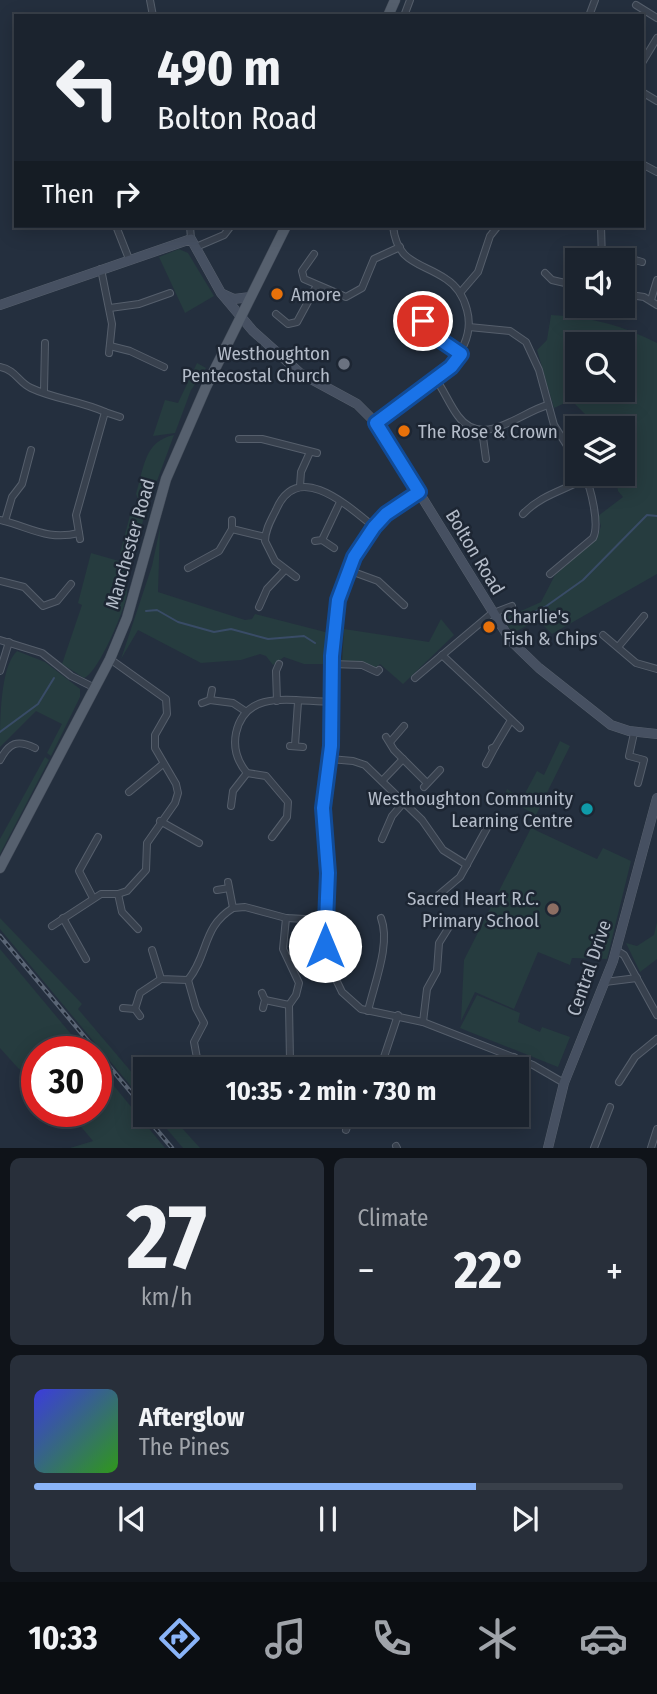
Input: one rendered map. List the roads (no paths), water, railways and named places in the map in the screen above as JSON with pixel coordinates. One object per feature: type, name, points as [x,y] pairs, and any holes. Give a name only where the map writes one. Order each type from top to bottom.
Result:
[{"type":"main road","name":"Manchester Road","points":[[0,869],[110,659],[127,618],[166,479],[285,228]]},
{"type":"street","points":[[636,5],[657,18]]},
{"type":"street","points":[[644,60],[657,38]]},
{"type":"street","points":[[117,228],[129,259]]},
{"type":"street","name":"Bolton Road","points":[[190,228],[194,243],[221,293],[240,318],[300,373],[357,404],[376,423],[511,641],[539,668],[605,720],[634,733],[657,734]]},
{"type":"street","points":[[0,305],[129,259],[223,235],[229,228]]},
{"type":"street","points":[[376,423],[435,378],[461,354],[469,327],[460,293],[446,279],[414,264],[400,247],[394,228]]},
{"type":"street","points":[[460,293],[478,272],[493,228]]},
{"type":"street","points":[[601,228],[603,248]]},
{"type":"street","points":[[311,256],[303,275],[306,282],[355,299],[374,259],[400,247]]},
{"type":"street","points":[[635,260],[643,263]]},
{"type":"street","points":[[101,269],[110,308],[109,350],[130,351],[164,367]]},
{"type":"street","points":[[545,273],[552,280],[565,283]]},
{"type":"street","points":[[635,297],[654,302],[657,280]]},
{"type":"street","points":[[276,314],[288,324],[297,322],[316,287]]},
{"type":"street","points":[[110,308],[170,293]]},
{"type":"street","points":[[221,293],[234,299],[250,297]]},
{"type":"street","points":[[425,300],[423,319],[426,326],[440,340],[461,354]]},
{"type":"street","points":[[400,330],[426,326]]},
{"type":"street","points":[[469,327],[505,330],[522,338],[533,354],[557,432],[565,444]]},
{"type":"street","points":[[36,347],[45,346],[44,391]]},
{"type":"street","points":[[0,367],[15,372],[29,387],[83,401],[120,416]]},
{"type":"street","points":[[435,378],[462,420],[482,430],[499,428],[530,410],[548,405]]},
{"type":"street","points":[[31,450],[22,484],[13,494],[3,520],[51,537],[79,536],[76,515],[105,412]]},
{"type":"street","points":[[482,430],[487,454]]},
{"type":"street","points":[[276,444],[279,435]]},
{"type":"street","points":[[239,439],[262,439],[314,452],[301,472],[300,486]]},
{"type":"street","points":[[296,577],[270,554],[265,537],[284,493],[300,486],[317,490],[340,502],[374,527]]},
{"type":"street","points":[[522,516],[544,495],[564,491],[571,486]]},
{"type":"street","points":[[551,571],[593,538],[596,530],[587,486]]},
{"type":"street","points":[[419,492],[386,514],[374,527],[348,570],[338,600],[332,664],[330,759],[323,808],[328,873],[325,946],[333,977],[349,1002],[368,1011],[423,1022],[511,1057]]},
{"type":"street","points":[[334,548],[318,540],[340,502]]},
{"type":"street","points":[[188,568],[219,551],[232,528],[232,520]]},
{"type":"street","points":[[232,528],[265,537]]},
{"type":"street","points":[[197,565],[203,572]]},
{"type":"street","points":[[259,607],[260,594],[285,570]]},
{"type":"street","points":[[348,570],[378,581],[404,605]]},
{"type":"street","points":[[0,581],[24,587],[40,605]]},
{"type":"street","points":[[40,605],[54,603],[71,584]]},
{"type":"street","points":[[395,596],[401,589]]},
{"type":"street","points":[[37,614],[40,605]]},
{"type":"street","points":[[415,678],[492,614],[511,609]]},
{"type":"street","points":[[618,647],[644,616]]},
{"type":"street","points":[[603,635],[636,663],[657,669]]},
{"type":"street","points":[[0,640],[42,653],[71,676],[95,688]]},
{"type":"street","points":[[0,671],[9,642]]},
{"type":"street","points":[[442,655],[520,729]]},
{"type":"street","points":[[52,926],[93,898],[104,893],[118,894],[127,891],[146,870],[146,846],[160,821],[175,803],[178,793],[176,784],[156,752],[154,740],[167,713],[166,699],[110,659]]},
{"type":"street","points":[[332,664],[362,665],[377,672],[379,670]]},
{"type":"street","points":[[274,668],[277,701]]},
{"type":"street","points":[[212,690],[206,701],[233,703],[245,711]]},
{"type":"street","points":[[247,773],[236,754],[234,742],[245,711],[261,701],[332,702]]},
{"type":"street","points":[[296,746],[298,702]]},
{"type":"street","points":[[486,764],[511,720]]},
{"type":"street","points":[[404,726],[389,739],[403,759],[426,785],[440,770]]},
{"type":"street","points":[[634,733],[629,756],[644,760],[638,783]]},
{"type":"street","points":[[0,760],[7,747],[21,739],[35,748]]},
{"type":"street","points":[[330,759],[358,761],[422,820],[439,846],[467,865]]},
{"type":"street","points":[[382,781],[403,759]]},
{"type":"street","points":[[129,792],[163,764]]},
{"type":"street","points":[[231,806],[228,797],[247,773]]},
{"type":"street","points":[[247,773],[265,776],[286,798],[288,814],[275,827],[272,838]]},
{"type":"street","points":[[130,780],[136,786]]},
{"type":"street","name":"Central Drive","points":[[548,1148],[564,1083],[605,982],[615,950],[657,798]]},
{"type":"street","points":[[382,839],[392,816],[404,802]]},
{"type":"street","points":[[160,821],[199,843]]},
{"type":"street","points":[[434,886],[437,896],[456,881],[486,830],[477,828]]},
{"type":"street","points":[[188,838],[194,832]]},
{"type":"street","points":[[93,898],[79,871],[99,841]]},
{"type":"street","points":[[217,890],[228,885],[233,908]]},
{"type":"street","points":[[118,894],[122,912],[138,924]]},
{"type":"street","points":[[197,1057],[194,1042],[207,1023],[196,1008],[188,980],[202,959],[211,928],[233,908],[245,907],[286,918],[324,920]]},
{"type":"street","points":[[63,918],[79,953],[86,959]]},
{"type":"street","points":[[286,918],[284,949],[299,983],[296,995],[289,1005],[290,1057]]},
{"type":"street","points":[[368,1011],[387,927],[382,918]]},
{"type":"street","points":[[423,1022],[427,989],[439,943],[446,926],[454,919]]},
{"type":"street","points":[[152,950],[152,961],[161,979]]},
{"type":"street","points":[[615,950],[624,955],[657,1014]]},
{"type":"street","points":[[605,982],[637,978]]},
{"type":"street","points":[[139,1016],[135,1009],[138,996],[161,979],[188,980]]},
{"type":"street","points":[[262,993],[264,1004],[289,1005]]},
{"type":"street","points":[[122,1008],[135,1009]]},
{"type":"street","points":[[384,1057],[398,1015]]},
{"type":"street","points":[[619,1082],[635,1057],[657,1039]]},
{"type":"street","points":[[529,1066],[564,1083]]},
{"type":"street","points":[[594,1148],[610,1107]]},
{"type":"street","points":[[651,1148],[657,1129]]},
{"type":"waterway","points":[[509,624],[545,607],[583,580],[647,515],[657,516]]},
{"type":"waterway","points":[[146,611],[157,610],[178,622],[214,632],[231,629],[268,639],[304,636],[315,643]]},
{"type":"waterway","points":[[0,732],[38,704],[54,678]]},
{"type":"railway","points":[[0,936],[133,1095]]},
{"type":"railway","points":[[154,1127],[172,1148]]},
{"type":"place","name":"Amore","points":[[277,294]]},
{"type":"place","name":"Westhoughton Pentecostal Church","points":[[344,364]]},
{"type":"place","name":"The Rose & Crown","points":[[404,431]]},
{"type":"place","name":"Charlie's Fish & Chips","points":[[489,627]]},
{"type":"place","name":"Westhoughton Community Learning Centre","points":[[587,809]]},
{"type":"place","name":"Sacred Heart R.C. Primary School","points":[[553,909]]}]
